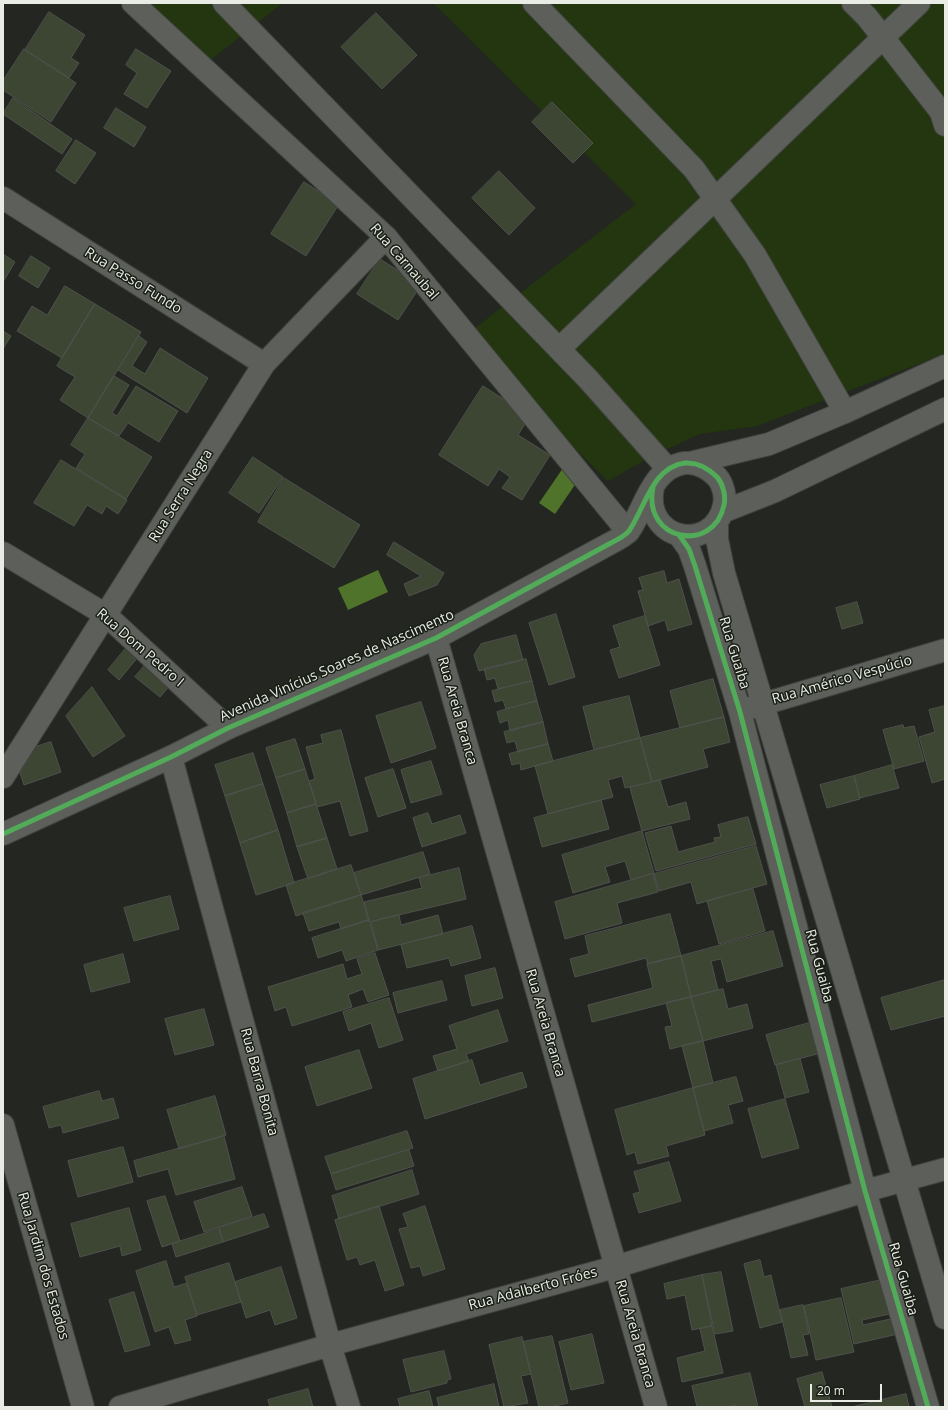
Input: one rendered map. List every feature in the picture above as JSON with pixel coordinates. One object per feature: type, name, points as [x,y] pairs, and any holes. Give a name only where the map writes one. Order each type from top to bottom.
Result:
[{"type":"street","name":"Rua Carnaubal","points":[[133,3],[386,238],[628,532]]},
{"type":"street","points":[[224,3],[588,379],[668,469],[678,464],[690,463],[769,444],[845,412],[945,366]]},
{"type":"street","points":[[534,3],[694,169],[755,255],[845,412]]},
{"type":"street","points":[[853,3],[883,38],[941,112],[945,125]]},
{"type":"street","points":[[559,350],[919,3]]},
{"type":"street","name":"Rua Passo Fundo","points":[[3,198],[264,364]]},
{"type":"street","name":"Rua Serra Negra","points":[[3,777],[264,364],[386,238]]},
{"type":"street","points":[[628,532],[698,535],[708,530],[720,517],[945,409]]},
{"type":"street","points":[[690,463],[701,465],[711,471],[719,479],[723,490],[724,501],[720,517]]},
{"type":"street","name":"Avenida Vinícius Soares de Nascimento","points":[[3,834],[171,757],[228,728],[436,638],[609,544],[628,532],[659,476],[668,469]]},
{"type":"street","points":[[653,487],[651,498],[652,509],[657,519],[665,528],[677,534]]},
{"type":"street","name":"Rua Guaiba","points":[[720,517],[718,539],[724,573],[906,1180],[945,1318]]},
{"type":"street","name":"Rua Guaiba","points":[[677,534],[689,549],[740,712],[865,1191],[928,1407]]},
{"type":"street","name":"Rua Dom Pedro I","points":[[3,553],[106,615],[228,728]]},
{"type":"street","name":"Rua Areia Branca","points":[[436,638],[656,1407]]},
{"type":"street","name":"Rua Américo Vespúcio","points":[[740,712],[762,703],[945,650]]},
{"type":"street","name":"Rua Barra Bonita","points":[[171,757],[330,1345],[349,1407]]},
{"type":"street","name":"Rua Jardim dos Estados","points":[[3,1126],[83,1407]]},
{"type":"street","name":"Rua Adalberto Fróes","points":[[120,1407],[330,1345],[615,1267],[865,1191],[945,1169]]},
{"type":"shaded area","points":[[144,3],[283,3],[203,66]]},
{"type":"shaded area","points":[[433,3],[945,3],[945,354],[757,426],[700,434],[652,456],[608,481],[462,338],[636,204]]},
{"type":"shaded area","points":[[563,468],[579,479],[555,514],[539,503]]},
{"type":"shaded area","points":[[378,570],[388,592],[348,610],[338,588]]},
{"type":"building","points":[[49,12],[85,35],[71,58],[79,63],[69,78],[25,50]]},
{"type":"building","points":[[376,13],[417,55],[382,89],[341,47]]},
{"type":"building","points":[[24,49],[76,83],[51,122],[3,90],[3,81]]},
{"type":"building","points":[[136,49],[171,71],[147,108],[124,94],[137,73],[126,65]]},
{"type":"building","points":[[13,98],[72,139],[62,154],[3,114]]},
{"type":"building","points":[[552,102],[593,143],[573,163],[532,122]]},
{"type":"building","points":[[116,108],[146,127],[134,147],[104,128]]},
{"type":"building","points":[[76,140],[96,153],[75,184],[56,171]]},
{"type":"building","points":[[499,171],[535,208],[509,235],[472,198]]},
{"type":"building","points":[[304,182],[339,204],[306,256],[271,234]]},
{"type":"building","points":[[3,254],[15,262],[3,282]]},
{"type":"building","points":[[31,256],[50,268],[38,288],[19,276]]},
{"type":"building","points":[[380,259],[421,285],[398,320],[357,294]]},
{"type":"building","points":[[65,286],[95,304],[62,358],[17,331],[32,306],[47,315]]},
{"type":"building","points":[[95,304],[141,332],[88,418],[60,400],[75,377],[57,366]]},
{"type":"building","points":[[3,331],[11,336],[3,349]]},
{"type":"building","points":[[139,336],[147,342],[132,366],[145,374],[160,348],[208,378],[187,413],[118,370]]},
{"type":"building","points":[[114,376],[129,385],[112,413],[117,416],[136,386],[178,411],[159,442],[128,423],[119,436],[88,418]]},
{"type":"building","points":[[483,386],[530,416],[518,435],[550,455],[522,500],[502,488],[510,477],[499,469],[488,486],[439,455]]},
{"type":"building","points":[[88,418],[152,457],[126,499],[76,468],[85,454],[71,445]]},
{"type":"building","points":[[253,457],[283,477],[259,513],[229,493]]},
{"type":"building","points":[[61,460],[127,500],[118,514],[106,506],[102,514],[87,505],[74,526],[34,503]]},
{"type":"building","points":[[284,478],[360,525],[334,568],[258,522]]},
{"type":"building","points":[[394,542],[444,573],[437,585],[409,596],[404,584],[421,576],[387,555]]},
{"type":"building","points":[[664,571],[667,583],[679,579],[692,624],[668,631],[665,620],[648,626],[638,591],[643,590],[639,578]]},
{"type":"building","points":[[857,602],[863,623],[842,629],[836,608]]},
{"type":"building","points":[[556,614],[575,677],[549,685],[529,623]]},
{"type":"building","points":[[645,616],[660,665],[619,678],[610,650],[620,647],[613,626]]},
{"type":"building","points":[[516,635],[523,660],[479,671],[474,655],[481,644]]},
{"type":"building","points":[[127,647],[138,657],[119,680],[108,670]]},
{"type":"building","points":[[526,659],[532,681],[498,689],[495,678],[487,680],[484,669]]},
{"type":"building","points":[[147,663],[172,683],[160,697],[135,677]]},
{"type":"building","points":[[713,679],[724,717],[680,728],[670,691]]},
{"type":"building","points":[[532,681],[537,701],[506,709],[503,700],[495,702],[492,691]]},
{"type":"building","points":[[92,687],[125,736],[93,757],[66,716]]},
{"type":"building","points":[[629,696],[640,738],[594,750],[583,707]]},
{"type":"building","points":[[537,701],[543,722],[510,731],[508,720],[500,723],[497,712]]},
{"type":"building","points":[[421,702],[436,748],[391,763],[376,716]]},
{"type":"building","points":[[945,706],[945,779],[932,783],[919,737],[935,732],[929,710]]},
{"type":"building","points":[[724,717],[730,742],[703,749],[708,767],[652,782],[640,738]]},
{"type":"building","points":[[543,722],[548,744],[518,752],[515,741],[507,743],[504,732]]},
{"type":"building","points":[[903,725],[904,728],[914,726],[924,761],[894,769],[883,730]]},
{"type":"building","points":[[341,730],[368,831],[350,836],[340,801],[317,807],[309,781],[315,779],[306,747],[323,743],[321,735]]},
{"type":"building","points":[[640,738],[652,782],[625,788],[622,776],[608,780],[613,797],[548,814],[535,766]]},
{"type":"building","points":[[295,739],[305,769],[276,778],[266,748]]},
{"type":"building","points":[[51,742],[61,772],[24,785],[20,773],[35,747]]},
{"type":"building","points":[[548,744],[553,761],[521,770],[520,763],[512,765],[509,754]]},
{"type":"building","points":[[253,753],[263,784],[225,796],[215,765]]},
{"type":"building","points":[[431,761],[442,794],[411,803],[401,770]]},
{"type":"building","points":[[892,765],[899,788],[860,798],[854,776]]},
{"type":"building","points":[[305,769],[316,804],[287,813],[276,778]]},
{"type":"building","points":[[393,769],[406,808],[378,817],[365,778]]},
{"type":"building","points":[[854,776],[860,799],[827,808],[820,785]]},
{"type":"building","points":[[660,780],[668,807],[686,802],[690,819],[642,831],[630,788]]},
{"type":"building","points":[[263,784],[278,830],[240,843],[225,796]]},
{"type":"building","points":[[601,800],[609,829],[542,847],[534,818]]},
{"type":"building","points":[[316,804],[327,838],[297,847],[287,813]]},
{"type":"building","points":[[428,813],[432,824],[460,815],[466,833],[422,847],[413,818]]},
{"type":"building","points":[[748,817],[756,844],[656,871],[645,833],[671,826],[678,852],[715,842],[714,838],[721,837],[718,825]]},
{"type":"building","points":[[278,830],[294,883],[256,895],[240,843]]},
{"type":"building","points":[[642,831],[654,873],[631,880],[625,861],[605,867],[610,882],[573,893],[562,855]]},
{"type":"building","points":[[327,838],[337,869],[308,879],[297,847]]},
{"type":"building","points":[[756,846],[767,884],[697,904],[691,882],[659,891],[654,874]]},
{"type":"building","points":[[423,852],[430,874],[361,895],[354,873]]},
{"type":"building","points":[[351,865],[361,895],[296,916],[286,885]]},
{"type":"building","points":[[459,868],[466,899],[369,922],[364,902],[422,888],[419,878]]},
{"type":"building","points":[[653,874],[658,892],[617,903],[622,923],[565,939],[555,902]]},
{"type":"building","points":[[753,889],[765,931],[719,944],[707,901]]},
{"type":"building","points":[[361,895],[369,920],[341,929],[339,922],[309,931],[303,913]]},
{"type":"building","points":[[170,896],[179,929],[134,941],[124,908]]},
{"type":"building","points":[[670,914],[681,956],[648,964],[646,958],[575,977],[570,959],[589,954],[585,936]]},
{"type":"building","points":[[399,915],[401,925],[438,915],[443,934],[378,950],[371,922]]},
{"type":"building","points":[[369,920],[378,950],[346,961],[342,950],[318,958],[312,938]]},
{"type":"building","points":[[472,926],[481,958],[451,966],[449,958],[407,968],[401,945]]},
{"type":"building","points":[[773,931],[783,966],[727,982],[721,959],[711,961],[718,990],[691,997],[681,956]]},
{"type":"building","points":[[375,953],[389,995],[368,1002],[363,989],[348,995],[352,1007],[292,1026],[286,1007],[275,1011],[268,987],[343,964],[347,979],[362,974],[357,959]]},
{"type":"building","points":[[123,954],[130,982],[91,992],[84,965]]},
{"type":"building","points":[[681,956],[691,997],[592,1022],[588,1005],[653,988],[647,964]]},
{"type":"building","points":[[495,968],[503,998],[472,1006],[465,976]]},
{"type":"building","points":[[945,980],[945,1016],[891,1030],[881,998]]},
{"type":"building","points":[[442,981],[447,1000],[398,1013],[393,993]]},
{"type":"building","points":[[723,989],[728,1009],[747,1004],[753,1028],[703,1041],[691,997]]},
{"type":"building","points":[[691,997],[703,1041],[670,1049],[665,1027],[672,1026],[666,1003]]},
{"type":"building","points":[[389,998],[403,1040],[379,1048],[371,1023],[349,1031],[343,1012]]},
{"type":"building","points":[[204,1009],[214,1045],[175,1055],[165,1019]]},
{"type":"building","points":[[498,1010],[508,1041],[466,1054],[469,1061],[438,1071],[433,1056],[457,1049],[449,1026]]},
{"type":"building","points":[[813,1022],[821,1053],[775,1065],[766,1035]]},
{"type":"building","points":[[703,1041],[713,1083],[693,1088],[682,1046]]},
{"type":"building","points":[[359,1050],[372,1088],[317,1106],[305,1067]]},
{"type":"building","points":[[800,1059],[809,1092],[785,1098],[776,1065]]},
{"type":"building","points":[[472,1060],[480,1085],[522,1072],[527,1087],[425,1119],[413,1079]]},
{"type":"building","points":[[736,1077],[743,1101],[728,1105],[733,1123],[704,1131],[693,1088]]},
{"type":"building","points":[[693,1088],[705,1135],[666,1146],[669,1156],[638,1164],[635,1152],[627,1155],[615,1110]]},
{"type":"building","points":[[99,1091],[102,1101],[113,1098],[119,1118],[63,1133],[61,1125],[49,1128],[43,1107]]},
{"type":"building","points":[[215,1096],[226,1135],[179,1149],[167,1110]]},
{"type":"building","points":[[785,1099],[799,1148],[762,1158],[748,1109]]},
{"type":"building","points":[[407,1131],[413,1148],[331,1174],[325,1157]]},
{"type":"building","points":[[224,1136],[235,1179],[176,1195],[168,1169],[138,1177],[134,1161]]},
{"type":"building","points":[[123,1147],[133,1182],[78,1197],[68,1161]]},
{"type":"building","points":[[409,1150],[414,1166],[336,1190],[331,1174]]},
{"type":"building","points":[[669,1162],[681,1201],[639,1213],[633,1194],[640,1192],[634,1172]]},
{"type":"building","points":[[412,1170],[419,1194],[339,1219],[332,1196]]},
{"type":"building","points":[[242,1187],[252,1216],[204,1232],[194,1202]]},
{"type":"building","points":[[165,1196],[180,1241],[162,1247],[147,1201]]},
{"type":"building","points":[[379,1206],[404,1285],[385,1291],[375,1260],[360,1265],[357,1257],[347,1260],[335,1220]]},
{"type":"building","points":[[425,1206],[445,1269],[423,1276],[420,1266],[411,1268],[399,1229],[408,1227],[403,1214]]},
{"type":"building","points":[[129,1208],[141,1250],[122,1256],[120,1246],[80,1257],[71,1224]]},
{"type":"building","points":[[264,1214],[269,1227],[223,1242],[219,1228]]},
{"type":"building","points":[[219,1229],[223,1242],[176,1257],[172,1244]]},
{"type":"building","points":[[760,1260],[764,1277],[771,1275],[782,1322],[760,1328],[744,1264]]},
{"type":"building","points":[[166,1261],[174,1287],[187,1283],[197,1316],[185,1320],[191,1340],[175,1344],[169,1327],[155,1332],[136,1271]]},
{"type":"building","points":[[229,1263],[241,1302],[197,1315],[185,1277]]},
{"type":"building","points":[[281,1267],[297,1318],[275,1325],[270,1310],[246,1318],[235,1282]]},
{"type":"building","points":[[721,1272],[733,1331],[715,1334],[702,1275]]},
{"type":"building","points":[[702,1275],[712,1326],[692,1330],[685,1295],[667,1299],[664,1284]]},
{"type":"building","points":[[886,1279],[894,1313],[862,1320],[863,1325],[895,1318],[898,1334],[854,1344],[841,1289]]},
{"type":"building","points":[[134,1292],[150,1345],[125,1352],[109,1300]]},
{"type":"building","points":[[841,1298],[854,1352],[816,1360],[804,1306]]},
{"type":"building","points":[[803,1305],[809,1334],[803,1335],[808,1355],[791,1358],[780,1310]]},
{"type":"building","points":[[712,1326],[723,1373],[682,1382],[677,1358],[705,1351],[700,1329]]},
{"type":"building","points":[[592,1334],[604,1383],[571,1390],[559,1342]]},
{"type":"building","points":[[552,1336],[568,1403],[551,1407],[539,1407],[523,1342]]},
{"type":"building","points":[[522,1337],[531,1374],[521,1376],[528,1403],[504,1407],[489,1345]]},
{"type":"building","points":[[444,1351],[451,1379],[447,1380],[447,1383],[411,1392],[403,1360]]},
{"type":"building","points":[[822,1372],[832,1407],[805,1407],[797,1379]]},
{"type":"building","points":[[750,1373],[758,1407],[737,1407],[736,1405],[728,1407],[697,1407],[692,1386]]},
{"type":"building","points":[[494,1384],[499,1407],[439,1407],[437,1398]]},
{"type":"building","points":[[308,1389],[313,1407],[270,1407],[268,1400]]},
{"type":"building","points":[[429,1391],[433,1407],[400,1407],[398,1399]]},
{"type":"building","points":[[906,1394],[909,1407],[852,1407]]},
{"type":"cycle path","points":[[3,834],[171,757],[228,728],[436,638],[617,540],[629,531],[635,522],[651,490],[657,480],[674,466],[685,463],[702,466],[717,477],[725,498],[718,521],[707,531],[694,535],[681,535],[668,530],[658,520],[652,506],[653,487]]},
{"type":"cycle path","points":[[679,535],[689,549],[695,566],[740,712],[865,1191],[928,1407]]}]
